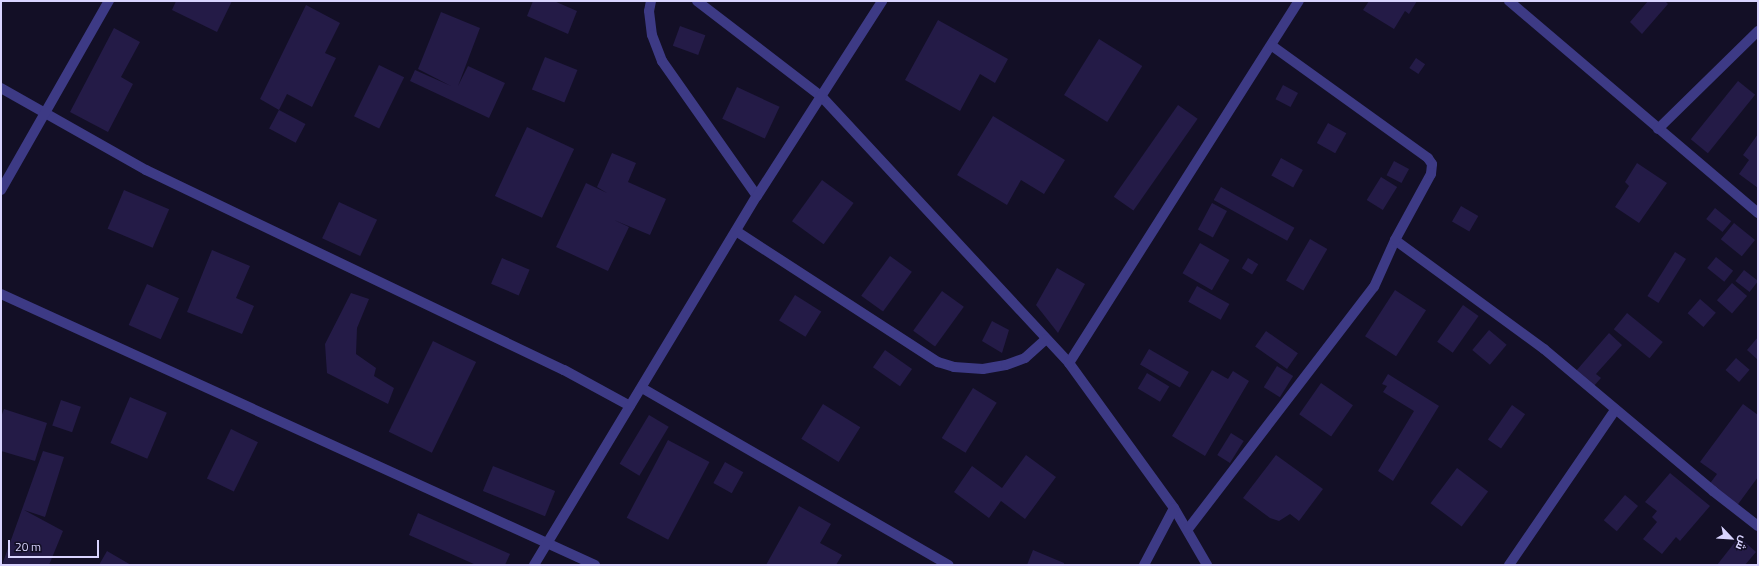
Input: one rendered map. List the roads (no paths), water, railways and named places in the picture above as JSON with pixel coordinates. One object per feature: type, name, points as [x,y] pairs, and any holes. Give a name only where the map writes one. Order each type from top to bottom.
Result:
[{"type":"street","points":[[1,190],[108,1]]},
{"type":"street","points":[[651,1],[649,11],[652,35],[662,60],[757,196]]},
{"type":"street","points":[[697,1],[822,97],[1069,363],[1174,508],[1188,529],[1207,565]]},
{"type":"street","points":[[534,565],[757,196],[822,97],[882,1]]},
{"type":"street","points":[[1069,363],[1299,1]]},
{"type":"street","points":[[1509,1],[1758,213]]},
{"type":"street","points":[[1658,129],[1758,31]]},
{"type":"street","points":[[1188,529],[1374,287],[1395,240],[1431,174],[1432,164],[1428,158],[1272,45]]},
{"type":"street","points":[[1,88],[146,170],[550,363],[630,406]]},
{"type":"street","points":[[736,231],[938,362],[954,367],[982,369],[1006,365],[1025,358],[1046,339]]},
{"type":"street","points":[[1395,240],[1533,340],[1615,410],[1758,526]]},
{"type":"street","points":[[1,294],[595,565]]},
{"type":"street","points":[[642,388],[948,565]]},
{"type":"street","points":[[1509,565],[1615,410]]},
{"type":"street","points":[[1144,565],[1174,508]]}]
